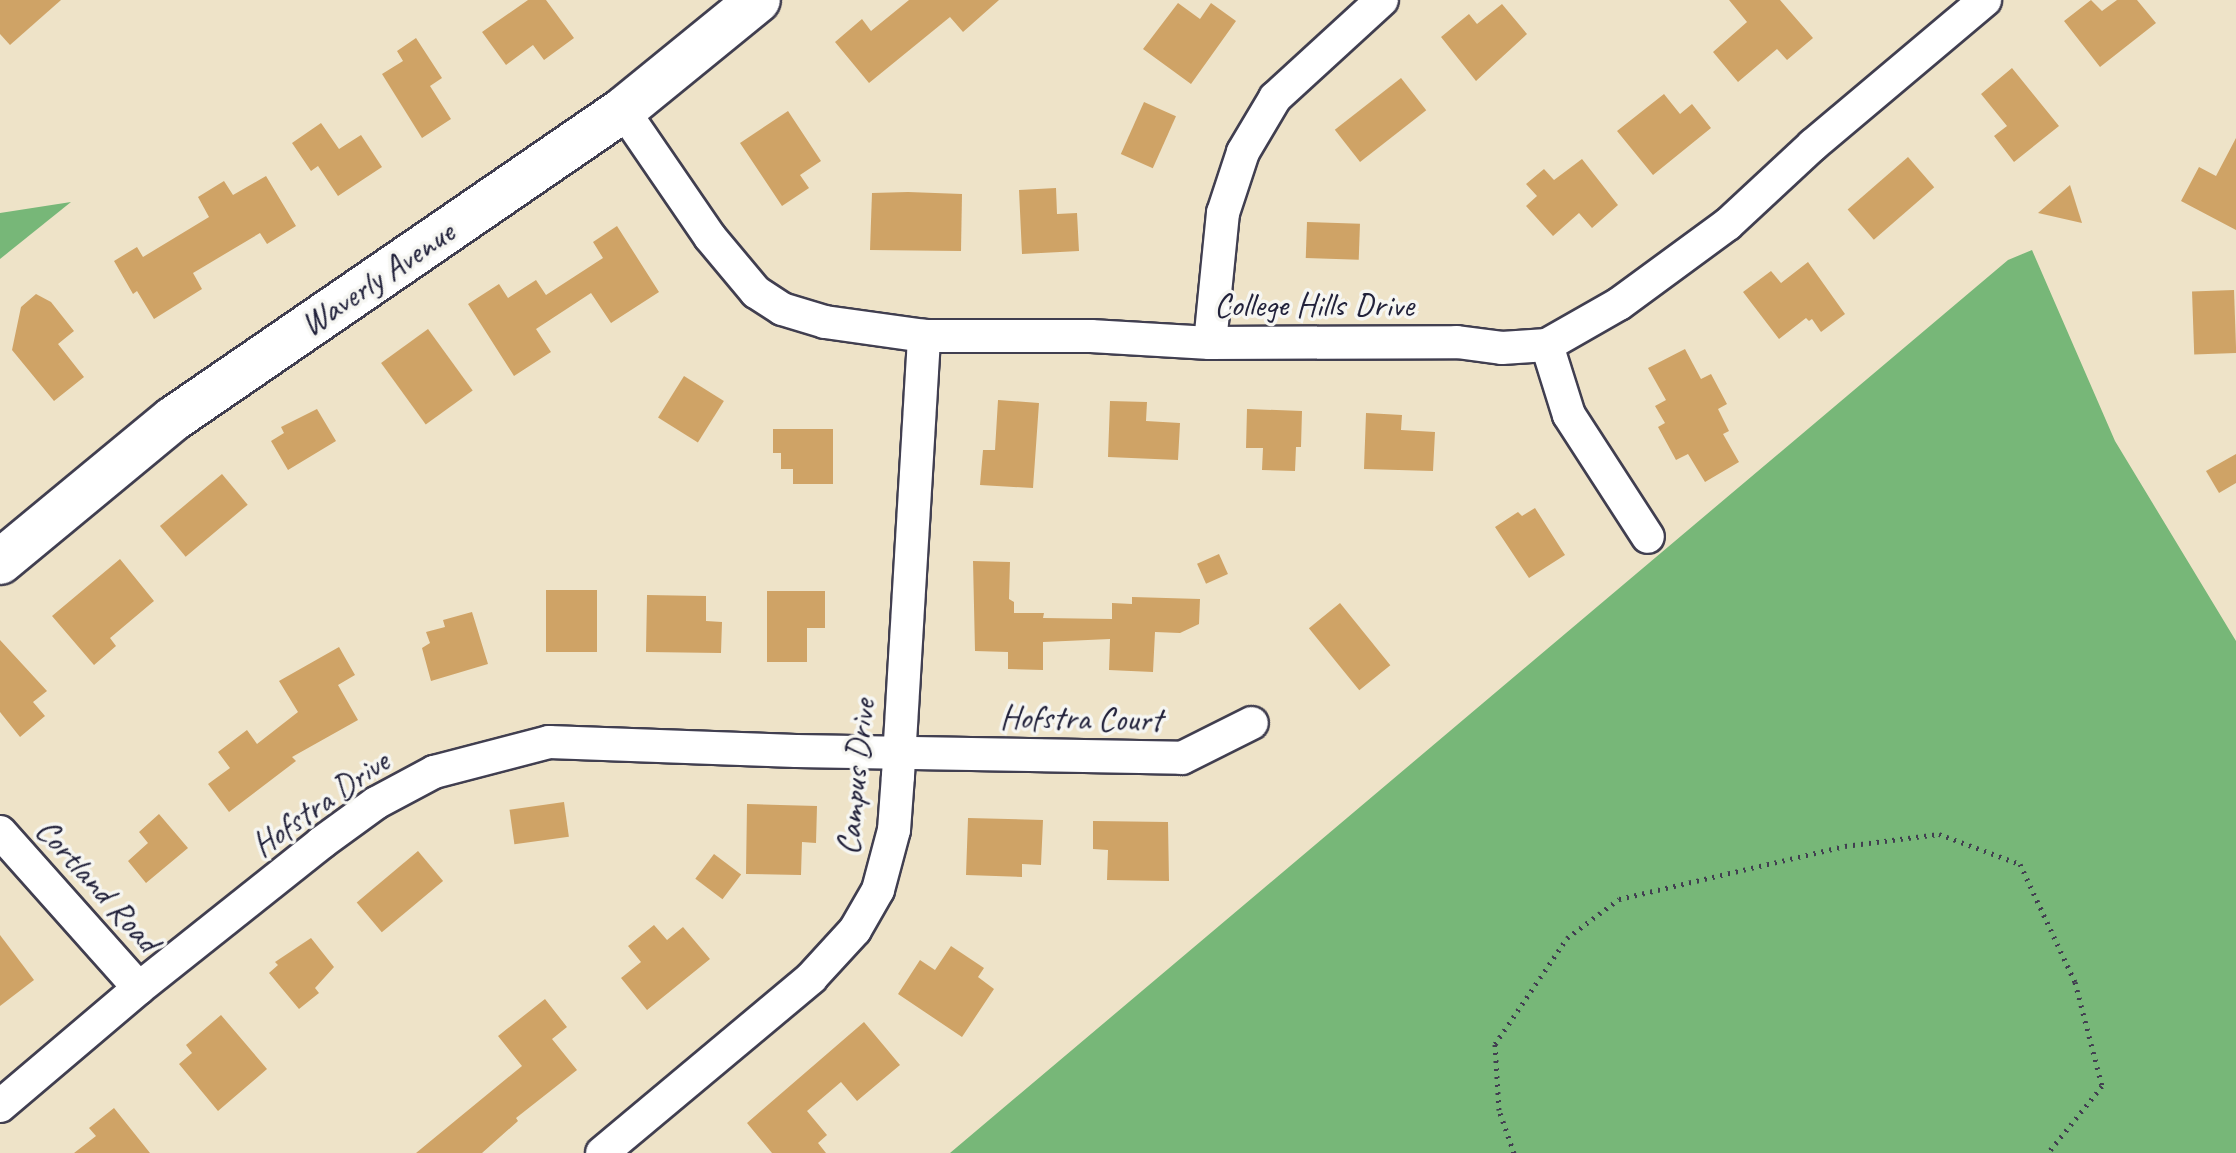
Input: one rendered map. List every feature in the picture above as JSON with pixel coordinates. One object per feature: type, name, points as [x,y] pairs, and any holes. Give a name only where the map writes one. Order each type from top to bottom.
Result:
[{"type":"street","name":"Waverly Avenue","points":[[0,562],[173,419],[623,110],[758,0]]},
{"type":"street","points":[[1210,343],[1223,213],[1243,152],[1275,98],[1382,0]]},
{"type":"street","name":"College Hills Drive","points":[[623,110],[710,237],[756,292],[782,309],[825,322],[924,336],[1091,336],[1210,343],[1457,342],[1502,348],[1547,345],[1619,304],[1728,224],[1813,145],[1985,0]]},
{"type":"street","name":"Campus Drive","points":[[602,1153],[811,978],[855,930],[878,890],[894,830],[924,336]]},
{"type":"street","points":[[1547,345],[1569,415],[1648,537]]},
{"type":"street","name":"Hofstra Court","points":[[900,751],[1182,758],[1252,723]]},
{"type":"street","name":"Hofstra Drive","points":[[0,1106],[139,988],[321,843],[376,803],[434,772],[549,742],[796,751],[900,751]]},
{"type":"street","name":"Cortland Road","points":[[0,832],[139,988]]},
{"type":"path","points":[[1514,1153],[1499,1110],[1495,1044],[1567,938],[1619,899],[1845,846],[1939,834],[2020,864],[2075,982],[2102,1086],[2048,1153]]},
{"type":"green space","points":[[71,202],[0,259],[0,213]]},
{"type":"green space","points":[[2032,250],[2115,441],[2236,641],[2236,1153],[950,1153],[2008,260]]},
{"type":"building","points":[[0,0],[61,0],[10,45],[0,34]]},
{"type":"building","points":[[528,0],[546,0],[574,38],[544,60],[533,45],[506,65],[482,32]]},
{"type":"building","points":[[909,0],[999,0],[963,32],[950,17],[869,83],[835,42],[862,19],[871,31]]},
{"type":"building","points":[[1729,0],[1780,0],[1813,38],[1787,60],[1777,49],[1738,82],[1713,52],[1747,22]]},
{"type":"building","points":[[2091,0],[2102,11],[2117,0],[2137,0],[2156,23],[2100,67],[2064,21]]},
{"type":"building","points":[[1178,3],[1200,19],[1211,3],[1236,21],[1191,84],[1143,49]]},
{"type":"building","points":[[1502,4],[1527,34],[1476,81],[1441,37],[1469,14],[1477,24]]},
{"type":"building","points":[[416,38],[442,78],[430,86],[451,119],[422,138],[382,74],[403,61],[397,51]]},
{"type":"building","points":[[2012,68],[2059,126],[2014,162],[1994,136],[2007,126],[1981,94]]},
{"type":"building","points":[[1401,78],[1426,110],[1360,162],[1335,130]]},
{"type":"building","points":[[1664,94],[1680,114],[1692,104],[1711,128],[1653,175],[1617,131]]},
{"type":"building","points":[[1144,102],[1176,116],[1153,168],[1121,154]]},
{"type":"building","points":[[788,111],[821,161],[800,175],[809,188],[782,206],[740,143]]},
{"type":"building","points":[[321,123],[339,149],[361,135],[382,167],[338,196],[318,166],[311,171],[292,143]]},
{"type":"building","points":[[2236,138],[2236,230],[2181,201],[2199,167],[2216,176]]},
{"type":"building","points":[[1908,157],[1934,187],[1874,240],[1848,209]]},
{"type":"building","points":[[1582,159],[1618,205],[1592,228],[1579,213],[1553,236],[1526,206],[1537,196],[1526,184],[1544,169],[1554,180]]},
{"type":"building","points":[[266,176],[296,226],[267,244],[260,233],[193,273],[202,289],[154,319],[137,291],[133,294],[114,261],[137,247],[143,257],[209,217],[198,197],[224,181],[233,195]]},
{"type":"building","points":[[2070,185],[2082,223],[2038,213]]},
{"type":"building","points":[[1056,188],[1057,214],[1077,213],[1079,251],[1022,254],[1019,190]]},
{"type":"building","points":[[872,193],[962,194],[961,251],[870,250]]},
{"type":"building","points":[[1307,222],[1360,224],[1359,260],[1306,258]]},
{"type":"building","points":[[617,226],[659,292],[611,323],[591,293],[536,329],[551,352],[514,376],[468,304],[499,284],[508,298],[536,280],[546,295],[603,258],[593,242]]},
{"type":"building","points":[[1808,262],[1845,314],[1821,332],[1812,319],[1809,321],[1806,318],[1779,339],[1743,292],[1771,271],[1781,283]]},
{"type":"building","points":[[2234,290],[2236,353],[2194,354],[2192,291]]},
{"type":"building","points":[[36,294],[51,302],[74,331],[58,344],[84,377],[54,401],[12,350],[21,307]]},
{"type":"building","points":[[428,329],[473,390],[426,425],[381,363]]},
{"type":"building","points":[[1685,349],[1701,379],[1711,374],[1727,404],[1718,409],[1729,431],[1723,434],[1739,462],[1705,482],[1688,454],[1676,460],[1658,427],[1665,423],[1655,406],[1666,400],[1648,368]]},
{"type":"building","points":[[684,376],[724,401],[698,442],[658,418]]},
{"type":"building","points":[[998,400],[1039,403],[1033,488],[980,485],[983,450],[995,450]]},
{"type":"building","points":[[1110,401],[1147,402],[1146,421],[1180,423],[1178,460],[1108,457]]},
{"type":"building","points":[[317,409],[336,441],[288,470],[271,441],[284,433],[281,427]]},
{"type":"building","points":[[1247,409],[1302,411],[1301,447],[1296,447],[1295,471],[1262,470],[1263,448],[1246,448]]},
{"type":"building","points":[[1366,413],[1402,415],[1401,430],[1435,432],[1433,471],[1364,469]]},
{"type":"building","points":[[773,429],[833,429],[833,484],[793,484],[793,469],[781,469],[781,453],[773,453]]},
{"type":"building","points":[[2236,454],[2236,483],[2219,493],[2206,471]]},
{"type":"building","points":[[222,474],[248,505],[186,557],[160,526]]},
{"type":"building","points":[[1535,508],[1565,555],[1529,578],[1495,527],[1518,512],[1522,516]]},
{"type":"building","points":[[1219,554],[1228,574],[1206,584],[1197,564]]},
{"type":"building","points":[[120,559],[154,601],[110,638],[116,646],[94,665],[52,616]]},
{"type":"building","points":[[973,561],[1010,562],[1009,599],[1014,602],[1014,613],[1044,613],[1043,618],[1112,619],[1112,603],[1132,604],[1132,597],[1200,599],[1199,624],[1180,633],[1155,632],[1153,672],[1109,670],[1110,639],[1043,642],[1043,670],[1008,669],[1008,652],[975,651]]},
{"type":"building","points":[[546,590],[597,590],[597,652],[546,652]]},
{"type":"building","points":[[767,591],[825,591],[825,628],[807,628],[807,662],[767,662]]},
{"type":"building","points":[[647,595],[706,596],[706,621],[722,622],[721,653],[646,652]]},
{"type":"building","points":[[1340,603],[1390,665],[1359,690],[1309,628]]},
{"type":"building","points":[[472,612],[488,664],[431,681],[422,648],[430,643],[426,632],[445,627],[443,620]]},
{"type":"building","points":[[0,640],[47,691],[33,702],[45,716],[20,737],[0,712]]},
{"type":"building","points":[[339,647],[355,675],[338,685],[358,720],[292,757],[296,761],[229,812],[208,784],[230,768],[218,752],[247,730],[257,744],[298,712],[279,681]]},
{"type":"building","points":[[564,802],[569,837],[514,844],[510,810]]},
{"type":"building","points":[[747,804],[817,806],[816,843],[802,842],[801,875],[746,874]]},
{"type":"building","points":[[159,814],[188,848],[146,883],[128,861],[148,843],[139,832]]},
{"type":"building","points":[[968,818],[1043,820],[1041,865],[1022,864],[1022,877],[966,875]]},
{"type":"building","points":[[1093,821],[1168,822],[1169,881],[1107,880],[1108,850],[1093,849]]},
{"type":"building","points":[[418,851],[443,881],[382,932],[357,902]]},
{"type":"building","points":[[714,854],[741,874],[722,899],[695,879]]},
{"type":"building","points":[[654,925],[667,940],[683,927],[710,959],[647,1010],[621,978],[641,962],[628,946]]},
{"type":"building","points":[[0,935],[34,980],[0,1006]]},
{"type":"building","points":[[311,938],[334,967],[315,988],[319,993],[299,1009],[269,973],[278,965],[275,962]]},
{"type":"building","points":[[951,946],[984,968],[978,977],[994,989],[962,1037],[898,994],[920,960],[935,970]]},
{"type":"building","points":[[545,999],[567,1027],[552,1039],[577,1070],[516,1118],[518,1121],[482,1153],[416,1153],[522,1066],[498,1036]]},
{"type":"building","points":[[221,1015],[267,1069],[218,1111],[179,1064],[192,1053],[186,1045]]},
{"type":"building","points":[[864,1022],[900,1065],[857,1101],[841,1082],[807,1111],[827,1135],[818,1143],[826,1153],[772,1153],[747,1123]]},
{"type":"building","points":[[114,1108],[150,1153],[74,1153],[96,1136],[89,1128]]}]
